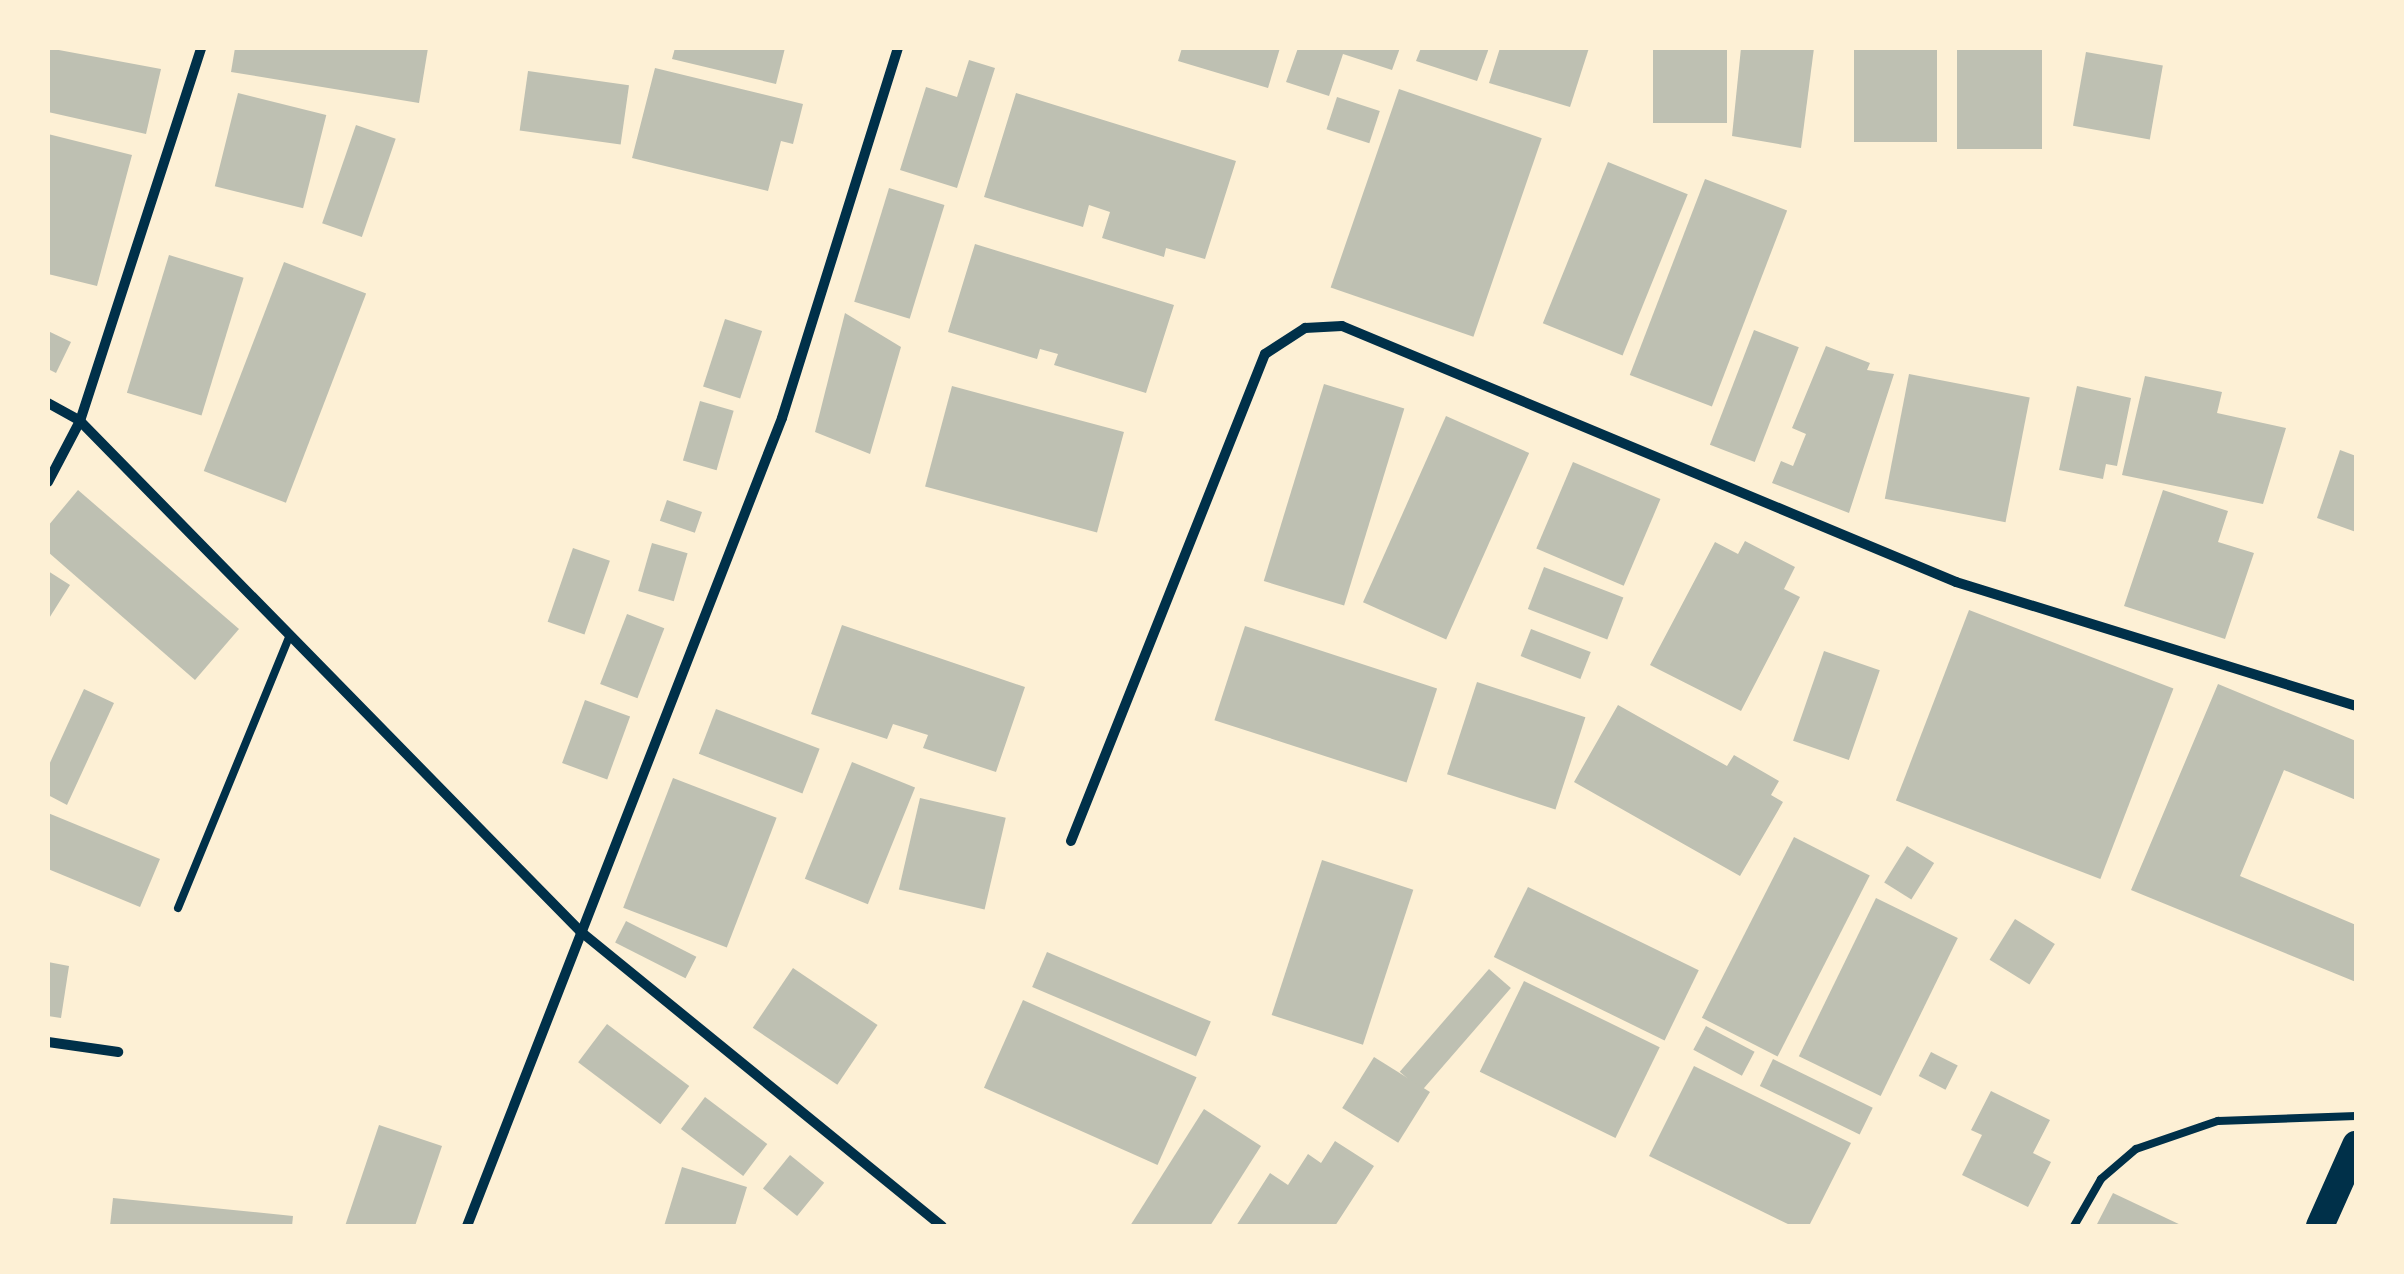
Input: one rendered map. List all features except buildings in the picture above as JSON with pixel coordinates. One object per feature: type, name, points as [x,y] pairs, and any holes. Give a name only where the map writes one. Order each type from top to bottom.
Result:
[{"type":"highway","points":[[2320,1226],[2356,1144]]},
{"type":"street","points":[[48,482],[80,421],[201,48]]},
{"type":"street","points":[[467,1226],[782,418],[898,48]]},
{"type":"street","points":[[1072,840],[1265,354],[1305,328],[1342,326],[1956,582],[2356,706]]},
{"type":"street","points":[[48,403],[80,421],[580,930],[942,1226]]},
{"type":"street","points":[[48,1042],[118,1052]]},
{"type":"lane","points":[[178,908],[290,635]]},
{"type":"lane","points":[[2074,1226],[2101,1180],[2136,1149],[2218,1121],[2356,1116]]}]
